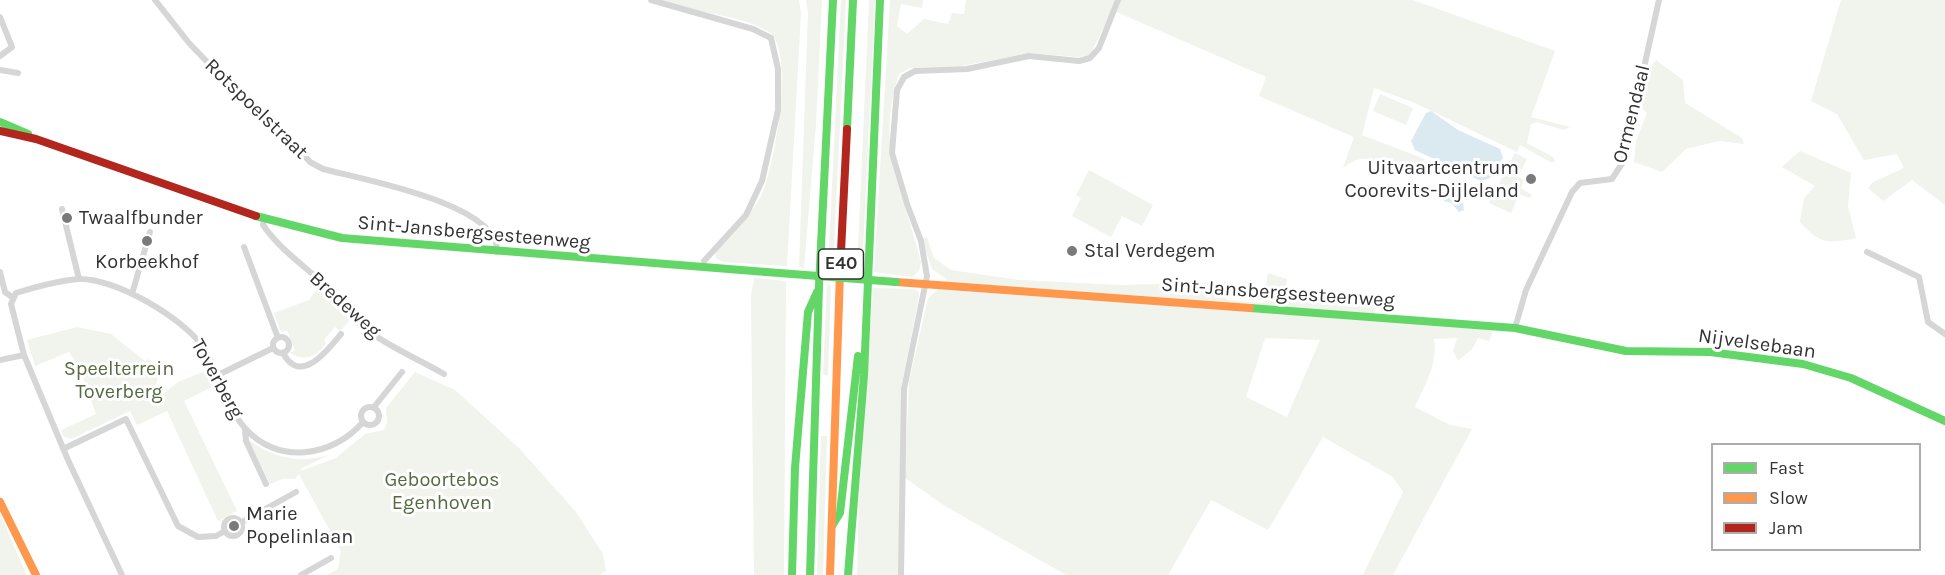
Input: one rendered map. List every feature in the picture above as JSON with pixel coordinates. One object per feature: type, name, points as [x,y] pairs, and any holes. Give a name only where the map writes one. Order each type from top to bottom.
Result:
[{"type":"main road","name":"E40","points":[[810,575],[819,286],[834,0]]},
{"type":"main road","name":"E40","points":[[830,575],[853,0]]},
{"type":"main road","points":[[848,575],[864,375],[865,306],[880,0]]},
{"type":"main road","name":"Sint-Jansbergsesteenweg","points":[[0,122],[36,139],[264,219],[342,238],[496,252],[1515,328],[1626,351]]},
{"type":"main road","name":"Sint-Jansbergsesteenweg","points":[[0,131],[36,139]]},
{"type":"main road","points":[[792,575],[795,468],[808,312],[819,286]]},
{"type":"main road","points":[[831,529],[840,513],[865,306]]},
{"type":"main road","name":"Nijvelsebaan","points":[[1626,351],[1710,352],[1803,364],[1851,378],[1945,421]]},
{"type":"main road","points":[[0,502],[36,575]]},
{"type":"street","name":"Rotspoelstraat","points":[[155,0],[189,43],[271,118],[310,162],[323,169],[463,210],[490,232],[496,242],[496,252]]},
{"type":"street","points":[[651,0],[753,29],[771,38],[778,69],[777,110],[762,181],[746,215],[704,261]]},
{"type":"street","points":[[901,575],[903,389],[927,276],[921,241],[892,153],[897,90],[904,77],[915,71],[967,69],[1029,56],[1079,61],[1090,58],[1100,48],[1118,0]]},
{"type":"street","name":"Ormendaal","points":[[1515,328],[1527,290],[1572,192],[1580,183],[1608,181],[1619,171],[1659,0]]},
{"type":"street","points":[[0,17],[12,47],[0,56]]},
{"type":"street","points":[[0,70],[18,73]]},
{"type":"street","points":[[62,209],[79,279]]},
{"type":"street","name":"Bredeweg","points":[[264,219],[263,225],[270,235],[302,266],[331,289],[351,316],[379,338],[444,374]]},
{"type":"street","points":[[132,294],[150,232]]},
{"type":"street","points":[[244,247],[278,338]]},
{"type":"street","points":[[1867,252],[1919,277],[1924,290],[1928,322],[1945,334]]},
{"type":"street","points":[[0,272],[5,292],[12,297],[13,312],[24,354],[63,449],[122,575]]},
{"type":"street","name":"Toverberg","points":[[12,297],[21,292],[79,279],[117,287],[148,301],[194,336],[218,375],[245,429],[246,441],[266,484]]},
{"type":"street","points":[[283,353],[292,363],[309,365],[321,358],[341,334]]},
{"type":"street","points":[[278,338],[283,338],[289,343],[287,350],[283,353],[277,353],[273,348],[273,342],[278,338]]},
{"type":"street","points":[[218,375],[273,348]]},
{"type":"street","points":[[0,366],[3,360],[24,354]]},
{"type":"street","name":"Toverberg","points":[[374,407],[378,412],[377,421],[369,425],[363,422],[361,415],[363,410],[374,407],[402,372]]},
{"type":"street","points":[[63,449],[126,419],[178,526],[198,537],[216,536],[225,531]]},
{"type":"street","name":"Toverberg","points":[[245,429],[280,450],[306,453],[338,444],[363,422]]},
{"type":"street","points":[[242,522],[296,492]]},
{"type":"street","points":[[234,517],[242,522],[243,528],[238,535],[232,536],[225,531],[224,524],[228,519],[234,517]]},
{"type":"street","points":[[301,575],[331,558]]},
{"type":"green space","points":[[663,0],[799,0],[801,13],[787,266],[723,262],[716,258],[715,253],[756,204],[761,196],[772,162],[782,85],[781,61],[777,43],[769,32],[744,21],[689,9]]},
{"type":"green space","points":[[806,0],[822,0],[816,124],[804,268],[799,267],[808,13]]},
{"type":"green space","points":[[841,0],[846,0],[833,270],[828,269]]},
{"type":"green space","points":[[869,0],[875,0],[862,271],[857,271]]},
{"type":"green space","points":[[890,0],[923,0],[922,8],[901,4],[897,26],[907,34],[924,19],[948,24],[952,13],[964,14],[966,0],[1413,0],[1555,51],[1531,117],[1570,127],[1564,130],[1537,122],[1531,124],[1527,143],[1553,157],[1555,161],[1552,163],[1520,145],[1517,152],[1415,103],[1374,88],[1362,135],[1425,159],[1412,176],[1392,171],[1364,159],[1351,162],[1343,168],[1354,137],[1259,96],[1266,77],[1112,10],[1090,55],[1078,57],[1029,53],[962,66],[910,68],[899,74],[892,101],[890,148],[894,170],[921,262],[919,271],[912,277],[874,272]]},
{"type":"green space","points":[[1841,0],[1945,0],[1945,205],[1912,180],[1883,201],[1868,188],[1873,182],[1904,168],[1897,154],[1864,160],[1837,114],[1811,101]]},
{"type":"green space","points":[[1656,60],[1683,80],[1685,103],[1742,138],[1744,144],[1719,141],[1686,149],[1662,172],[1634,162],[1636,141],[1647,113],[1636,102],[1640,85]]},
{"type":"green space","points":[[1380,94],[1413,108],[1406,125],[1373,111]]},
{"type":"green space","points":[[1800,151],[1851,173],[1848,206],[1856,238],[1838,241],[1825,240],[1813,235],[1800,222],[1804,198],[1815,186],[1782,167]]},
{"type":"green space","points":[[1515,153],[1527,159],[1518,177],[1524,180],[1521,188],[1532,195],[1530,198],[1519,194],[1511,213],[1489,203]]},
{"type":"green space","points":[[1089,170],[1153,205],[1142,226],[1122,216],[1111,237],[1072,216],[1081,198],[1076,195]]},
{"type":"green space","points":[[927,237],[934,258],[951,270],[1019,280],[1122,285],[1229,282],[1227,300],[1263,303],[1268,273],[1287,279],[1284,297],[1374,304],[1376,317],[1495,326],[1489,341],[1478,338],[1472,349],[1458,361],[1453,351],[1457,338],[1434,339],[1432,365],[1415,407],[1450,425],[1472,429],[1393,575],[1363,575],[1403,492],[1393,477],[1323,437],[1268,530],[1211,500],[1168,575],[1066,575],[945,506],[905,478],[909,381],[928,299],[947,279],[932,269],[922,239]],"holes":[[[1265,338],[1320,340],[1287,417],[1246,397]]]},
{"type":"green space","points":[[754,278],[786,281],[784,575],[754,575],[751,296]]},
{"type":"green space","points":[[320,285],[351,319],[340,331],[335,327],[324,340],[326,343],[314,355],[296,356],[290,353],[295,350],[287,330],[281,332],[274,313],[309,300]]},
{"type":"green space","points":[[827,285],[831,285],[828,375],[823,375]]},
{"type":"green space","points":[[873,288],[912,289],[918,291],[919,296],[901,389],[899,575],[857,575],[859,497]]},
{"type":"green space","name":"Speelterrein Toverberg","points":[[77,327],[111,334],[145,361],[149,359],[162,369],[154,389],[162,395],[178,382],[208,370],[216,385],[184,401],[237,511],[218,521],[167,411],[137,425],[130,411],[71,439],[64,437],[61,430],[96,414],[80,369],[69,352],[35,366],[27,340]]},
{"type":"green space","name":"Geboortebos Egenhoven","points":[[415,372],[455,390],[519,448],[576,512],[603,554],[606,571],[599,575],[327,575],[338,569],[341,551],[299,474],[295,479],[282,479],[270,484],[248,439],[267,451],[286,458],[307,459],[329,455],[300,471],[336,458],[365,434],[384,430],[387,423],[386,408]]},
{"type":"green space","points":[[821,436],[827,436],[823,575],[817,575]]},
{"type":"green space","points":[[0,513],[26,574],[27,575],[0,575]]},
{"type":"shaded area","points":[[1431,111],[1458,130],[1500,149],[1503,158],[1490,178],[1481,181],[1415,150],[1411,141],[1426,113]]},
{"type":"shaded area","points":[[1448,189],[1462,198],[1464,210],[1459,212],[1451,203],[1444,201]]},
{"type":"traffic: fast","points":[[810,575],[819,286],[833,0]]},
{"type":"traffic: fast","points":[[847,129],[853,0]]},
{"type":"traffic: fast","points":[[848,575],[864,375],[880,0]]},
{"type":"traffic: fast","points":[[0,122],[28,134]]},
{"type":"traffic: fast","points":[[256,216],[342,238],[766,272]]},
{"type":"traffic: fast","points":[[766,272],[896,282]]},
{"type":"traffic: fast","points":[[792,575],[795,468],[808,312],[817,292]]},
{"type":"traffic: fast","points":[[1250,308],[1515,328],[1626,351],[1710,352],[1803,364],[1851,378],[1945,421]]},
{"type":"traffic: fast","points":[[832,526],[840,513],[858,356]]},
{"type":"traffic: slow","points":[[830,575],[840,272]]},
{"type":"traffic: slow","points":[[896,282],[1250,308]]},
{"type":"traffic: slow","points":[[0,502],[36,575]]},
{"type":"traffic: jam","points":[[840,272],[847,129]]},
{"type":"traffic: jam","points":[[0,131],[36,139],[256,216]]},
{"type":"place","name":"Uitvaartcentrum Coorevits-Dijleland","points":[[1531,179]]},
{"type":"place","name":"Twaalfbunder","points":[[67,218]]},
{"type":"place","name":"Korbeekhof","points":[[147,241]]},
{"type":"place","name":"Stal Verdegem","points":[[1072,251]]},
{"type":"place","name":"Marie Popelinlaan","points":[[234,526]]}]
